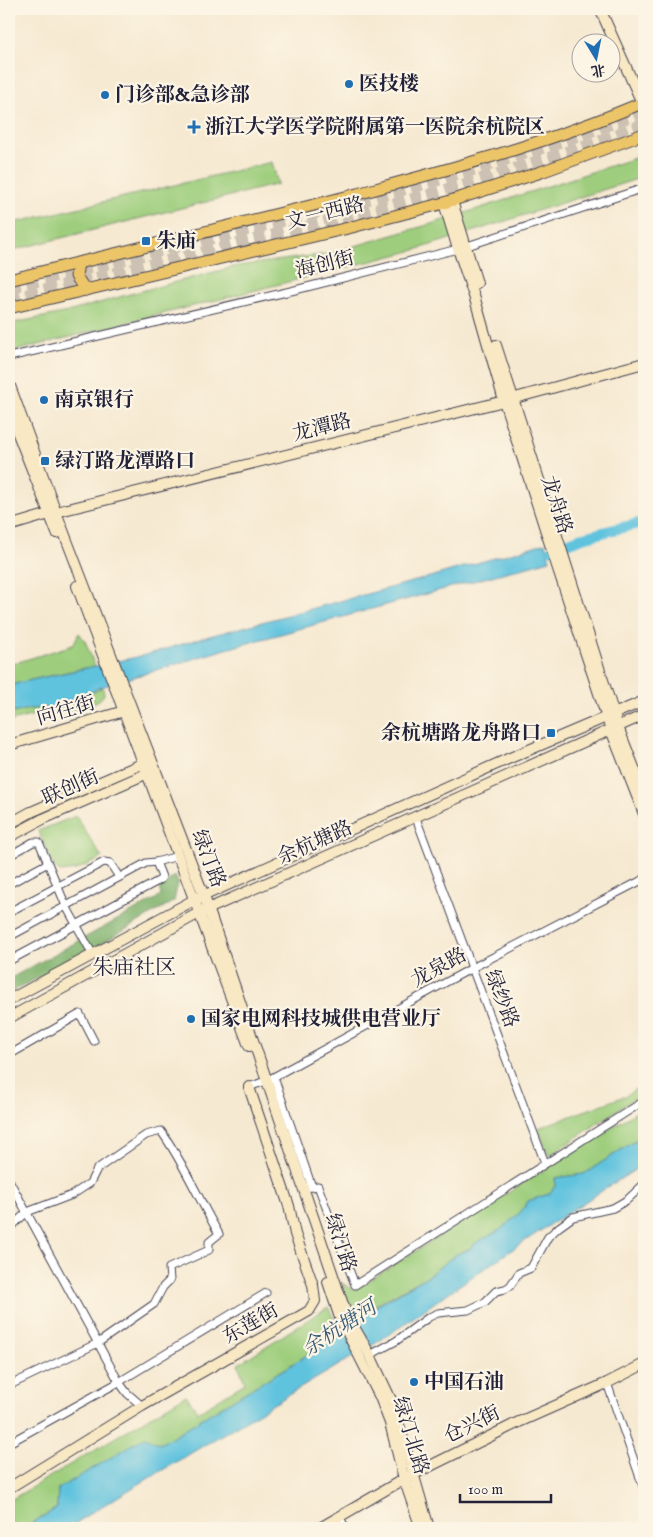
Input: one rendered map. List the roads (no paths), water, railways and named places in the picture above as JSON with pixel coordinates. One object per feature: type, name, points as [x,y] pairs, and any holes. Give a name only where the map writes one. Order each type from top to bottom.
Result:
[{"type":"main road","points":[[9,280],[440,172],[574,130],[643,103]]},
{"type":"main road","name":"文一西路","points":[[9,308],[348,228],[448,202],[541,172],[644,134]]},
{"type":"main road","points":[[78,263],[76,276],[85,290]]},
{"type":"street","points":[[600,9],[643,103]]},
{"type":"street","name":"海创街","points":[[9,356],[295,290],[462,248],[644,190]]},
{"type":"street","name":"龙舟路","points":[[448,202],[508,400],[644,814]]},
{"type":"street","name":"龙潭路","points":[[9,526],[52,513],[508,400],[644,363]]},
{"type":"street","name":"绿汀路","points":[[9,383],[52,513]]},
{"type":"street","name":"绿汀路","points":[[9,411],[52,513],[109,661],[308,1188],[343,1315]]},
{"type":"street","name":"余杭塘路","points":[[10,1000],[199,898],[510,758],[644,701]]},
{"type":"street","name":"绿汀路","points":[[127,708],[144,763],[178,856],[199,898]]},
{"type":"street","name":"向往街","points":[[9,738],[127,708]]},
{"type":"street","name":"向往街","points":[[9,745],[127,708]]},
{"type":"street","name":"余杭塘路","points":[[11,1015],[204,911],[644,715]]},
{"type":"street","name":"龙舟路","points":[[615,729],[644,793]]},
{"type":"street","name":"联创街","points":[[9,824],[31,812],[144,763]]},
{"type":"street","name":"联创街","points":[[9,837],[44,819],[148,773]]},
{"type":"street","name":"绿纱路","points":[[416,818],[545,1163]]},
{"type":"street","points":[[9,856],[33,842],[39,842],[66,906],[93,955]]},
{"type":"street","points":[[9,937],[146,863],[178,856]]},
{"type":"street","points":[[9,912],[104,862],[110,863],[119,877]]},
{"type":"street","points":[[9,961],[160,880],[162,877],[156,862]]},
{"type":"street","points":[[9,884],[48,863]]},
{"type":"street","name":"龙泉路","points":[[249,1087],[268,1080],[472,968],[644,879]]},
{"type":"street","points":[[9,1055],[80,1014],[94,1041]]},
{"type":"street","name":"绿汀路","points":[[268,1080],[343,1315],[366,1354]]},
{"type":"street","name":"东莲街","points":[[9,1488],[142,1406],[309,1311],[315,1301],[313,1285],[295,1234],[289,1206],[249,1087]]},
{"type":"street","points":[[308,1188],[318,1186],[355,1285],[644,1101]]},
{"type":"street","points":[[9,1229],[27,1212],[72,1195],[90,1183],[97,1169],[146,1135],[162,1131],[172,1145],[219,1234],[209,1242],[209,1250],[169,1268],[170,1280],[163,1287],[154,1304],[98,1343],[10,1385],[9,1383]]},
{"type":"street","points":[[9,1180],[119,1382],[127,1393],[142,1406]]},
{"type":"street","points":[[366,1354],[396,1340],[429,1317],[438,1313],[468,1310],[485,1302],[496,1291],[510,1286],[519,1273],[531,1268],[548,1237],[573,1217],[613,1208],[628,1200],[644,1184]]},
{"type":"street","points":[[9,1443],[119,1382],[266,1293]]},
{"type":"street","name":"绿汀北路","points":[[366,1354],[393,1404],[421,1528]]},
{"type":"street","name":"仓兴街","points":[[320,1528],[408,1477],[519,1422],[644,1364]]},
{"type":"street","points":[[607,1382],[644,1489]]},
{"type":"street","name":"绿汀北路","points":[[408,1477],[429,1528]]},
{"type":"street","points":[[339,1517],[346,1528]]},
{"type":"water","points":[[545,543],[550,560],[219,651],[98,688],[64,707],[28,709],[9,714],[9,687],[18,683],[146,655],[202,638],[423,579]]},
{"type":"water","points":[[644,1135],[644,1164],[520,1244],[376,1343],[92,1512],[69,1528],[24,1528],[57,1508],[58,1489],[145,1437],[160,1444],[342,1334],[359,1316],[428,1276],[455,1255],[469,1249],[477,1242],[500,1230],[522,1211],[521,1209],[525,1207],[528,1201],[549,1194],[556,1185],[555,1178],[584,1174]]},
{"type":"waterway","points":[[552,549],[581,538],[644,522]]},
{"type":"tunnel","points":[[9,288],[409,188],[567,140],[644,111]]},
{"type":"tunnel","points":[[9,299],[409,200],[566,152],[644,124]]},
{"type":"place","name":"医技楼","points":[[349,84]]},
{"type":"place","name":"门诊部&急诊部","points":[[105,95]]},
{"type":"place","name":"浙江大学医学院附属第一医院余杭院区","points":[[194,127]]},
{"type":"place","name":"朱庙","points":[[146,241]]},
{"type":"place","name":"南京银行","points":[[44,400]]},
{"type":"place","name":"绿汀路龙潭路口","points":[[45,461]]},
{"type":"place","name":"余杭塘路龙舟路口","points":[[551,733]]},
{"type":"place","name":"国家电网科技城供电营业厅","points":[[191,1019]]},
{"type":"place","name":"中国石油","points":[[414,1382]]},
{"type":"district","name":"朱庙社区","points":[[134,968]]},
{"type":"water label","name":"余杭塘河","points":[[340,1329]]}]
